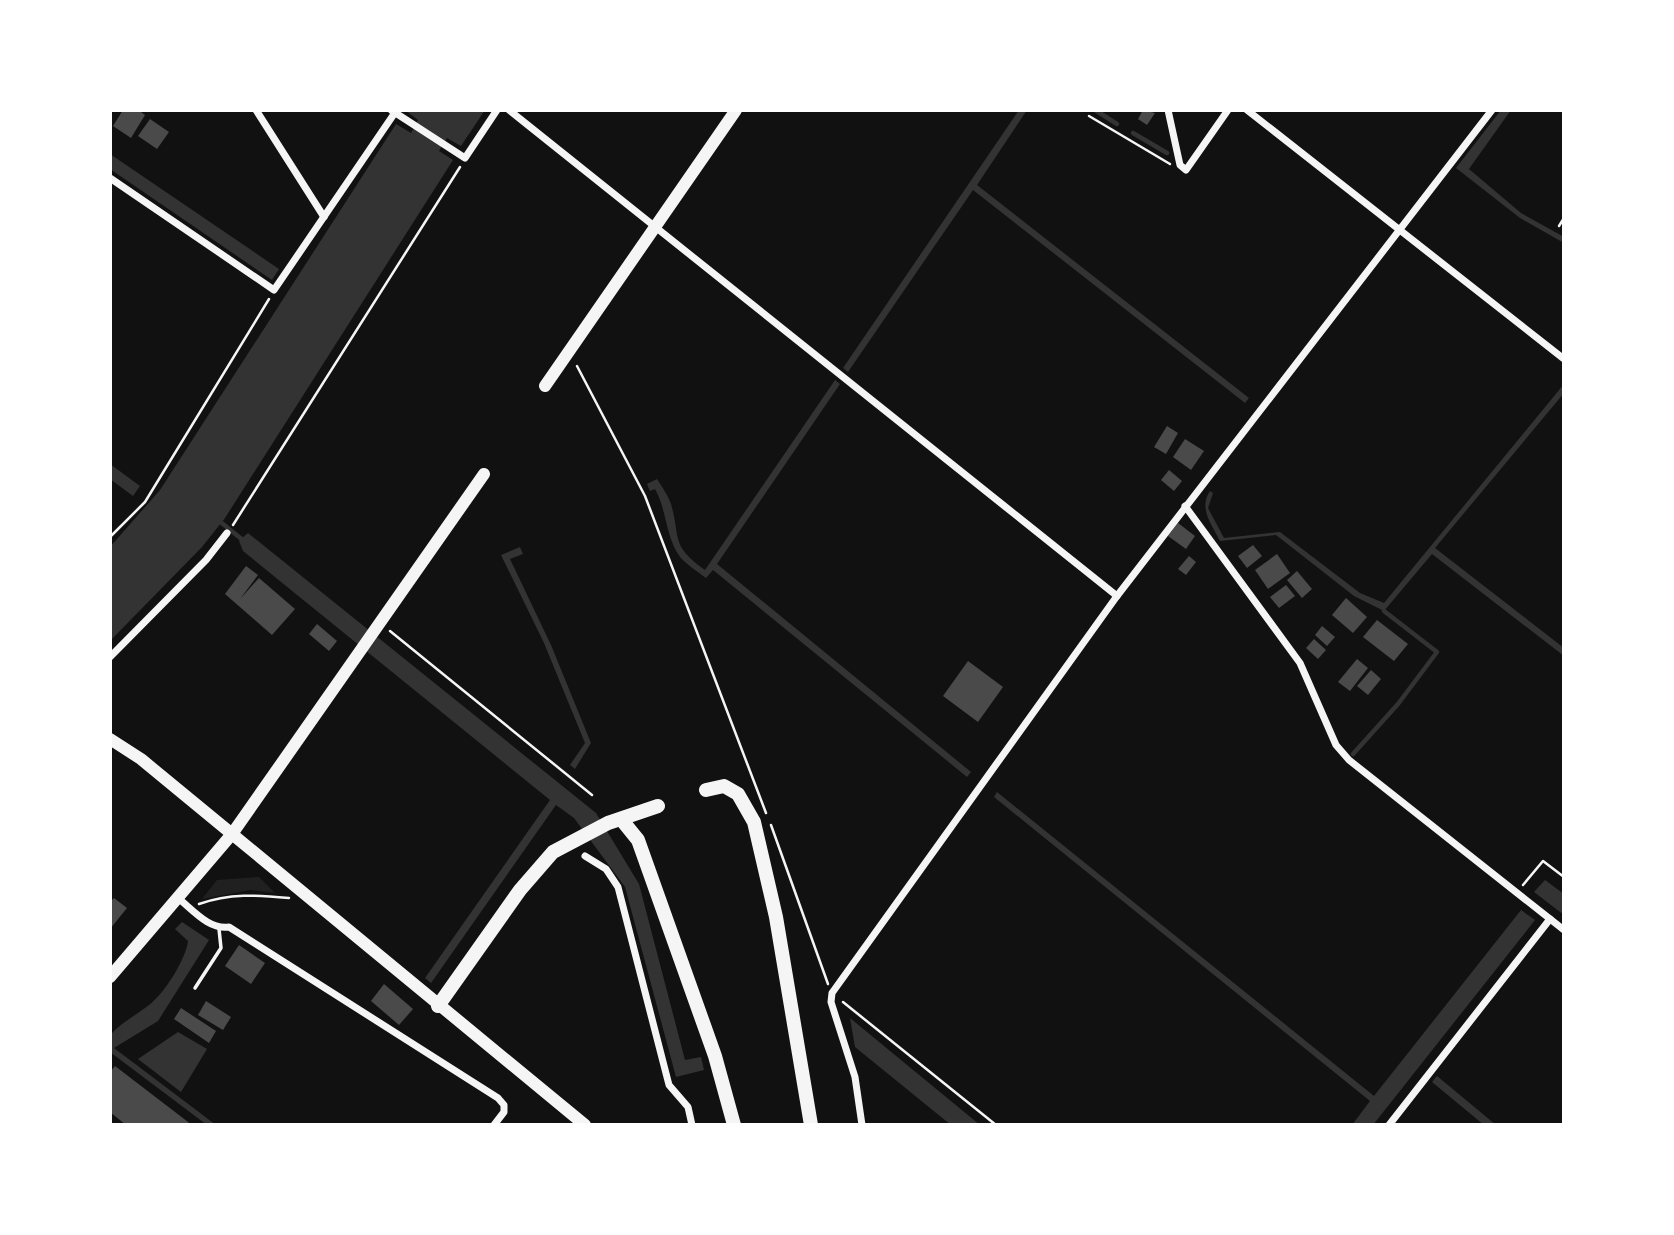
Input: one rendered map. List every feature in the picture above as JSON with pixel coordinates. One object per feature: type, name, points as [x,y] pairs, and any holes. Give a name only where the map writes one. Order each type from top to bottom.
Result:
[{"type":"highway","points":[[706,790],[724,786],[738,794],[754,822],[776,917],[811,1125]]},
{"type":"highway","points":[[439,1006],[537,868],[572,839],[659,806]]},
{"type":"highway","points":[[621,819],[638,840],[715,1056],[734,1125]]},
{"type":"main road","points":[[545,386],[736,110]]},
{"type":"main road","points":[[110,977],[232,834],[382,624],[484,474]]},
{"type":"main road","points":[[110,739],[141,759],[585,1125]]},
{"type":"street","points":[[256,110],[324,217]]},
{"type":"street","points":[[110,178],[274,290],[392,112],[465,158],[497,110]]},
{"type":"street","points":[[509,110],[1117,596]]},
{"type":"street","points":[[1168,110],[1180,165],[1186,170],[1191,167],[1228,110]]},
{"type":"street","points":[[1247,110],[1564,359]]},
{"type":"street","points":[[862,1125],[855,1077],[831,1002],[832,993],[1117,596],[1492,110]]},
{"type":"street","points":[[1185,506],[1300,663],[1336,745],[1349,760],[1564,930]]},
{"type":"street","points":[[110,657],[206,560],[227,533]]},
{"type":"street","points":[[585,856],[606,869],[618,887],[669,1085],[688,1107],[692,1125]]},
{"type":"street","points":[[178,898],[219,929],[229,927],[498,1098],[505,1105],[504,1112],[494,1125]]},
{"type":"street","points":[[1388,1125],[1550,919]]},
{"type":"lane","points":[[195,988],[221,948],[219,929]]},
{"type":"path","points":[[1089,116],[1170,164],[1180,165]]},
{"type":"path","points":[[232,525],[465,158]]},
{"type":"path","points":[[1559,226],[1564,218]]},
{"type":"path","points":[[110,537],[145,502],[274,290]]},
{"type":"path","points":[[566,355],[581,370],[645,496],[744,749],[821,970],[832,993],[996,1125]]},
{"type":"path","points":[[382,624],[592,795]]},
{"type":"path","points":[[1517,893],[1543,861],[1564,877]]},
{"type":"path","points":[[190,908],[220,897],[251,894],[289,898]]},
{"type":"shaded area","points":[[405,110],[485,110],[461,146],[447,138],[439,151],[453,160],[225,518],[202,547],[110,641],[110,547],[160,490],[396,124],[411,133],[418,120]]},
{"type":"shaded area","points":[[1019,110],[1027,110],[977,185],[1249,398],[1245,403],[973,190],[848,372],[843,368]]},
{"type":"shaded area","points":[[1501,110],[1511,110],[1469,169],[1521,213],[1564,237],[1564,243],[1520,218],[1456,168]]},
{"type":"shaded area","points":[[110,154],[279,269],[272,280],[110,169]]},
{"type":"shaded area","points":[[835,380],[840,384],[717,564],[971,772],[967,777],[713,570],[706,578],[686,563],[671,540],[655,489],[650,491],[647,484],[657,479],[671,504],[681,547],[705,570]]},
{"type":"shaded area","points":[[1564,384],[1564,393],[1435,548],[1564,648],[1564,656],[1432,554],[1384,611],[1354,596],[1276,535],[1220,541],[1208,516],[1205,504],[1210,491],[1213,493],[1208,508],[1224,538],[1280,532],[1360,593],[1384,603]]},
{"type":"shaded area","points":[[110,464],[140,486],[133,496],[110,479]]},
{"type":"shaded area","points":[[248,533],[596,813],[639,884],[685,1060],[701,1057],[704,1070],[676,1077],[625,887],[574,818],[556,805],[431,983],[425,978],[550,800],[243,551],[239,541]]},
{"type":"shaded area","points":[[520,547],[523,554],[510,559],[551,645],[591,743],[575,769],[570,765],[585,743],[544,643],[501,555]]},
{"type":"shaded area","points":[[997,792],[1374,1096],[1521,910],[1535,920],[1373,1125],[1352,1125],[1370,1101],[994,797]]},
{"type":"shaded area","points":[[259,877],[275,893],[251,890],[202,899],[217,880]]},
{"type":"shaded area","points":[[1545,880],[1564,894],[1564,915],[1534,892]]},
{"type":"shaded area","points":[[182,922],[209,940],[158,1021],[114,1048],[216,1125],[207,1125],[110,1052],[110,1035],[155,1000],[179,966],[188,941],[175,929]]},
{"type":"shaded area","points":[[850,1018],[980,1125],[951,1125],[855,1047]]},
{"type":"shaded area","points":[[178,1032],[207,1049],[181,1092],[138,1059]]},
{"type":"shaded area","points":[[1437,1076],[1496,1125],[1484,1125],[1432,1082]]},
{"type":"building","points":[[123,110],[138,110],[145,115],[131,138],[113,126]]},
{"type":"building","points":[[1143,110],[1155,113],[1147,125],[1138,119]]},
{"type":"building","points":[[150,119],[169,132],[157,149],[138,136]]},
{"type":"building","points":[[1167,426],[1178,433],[1166,454],[1154,447]]},
{"type":"building","points":[[1185,439],[1204,451],[1191,470],[1173,457]]},
{"type":"building","points":[[1169,470],[1182,481],[1174,491],[1161,480]]},
{"type":"building","points":[[1178,523],[1195,536],[1186,549],[1168,536]]},
{"type":"building","points":[[1253,545],[1262,556],[1247,568],[1238,556]]},
{"type":"building","points":[[1277,554],[1290,573],[1268,589],[1255,570]]},
{"type":"building","points":[[1189,556],[1196,562],[1186,575],[1178,569]]},
{"type":"building","points":[[246,566],[258,575],[240,599],[259,578],[295,609],[272,635],[225,594]]},
{"type":"building","points":[[1297,571],[1312,589],[1302,598],[1287,580]]},
{"type":"building","points":[[1286,585],[1295,596],[1279,608],[1270,597]]},
{"type":"building","points":[[1346,598],[1367,617],[1353,633],[1332,615]]},
{"type":"building","points":[[1377,620],[1408,644],[1394,661],[1363,637]]},
{"type":"building","points":[[317,624],[337,641],[329,651],[309,634]]},
{"type":"building","points":[[1322,626],[1335,637],[1327,646],[1315,635]]},
{"type":"building","points":[[1314,639],[1326,650],[1318,659],[1306,648]]},
{"type":"building","points":[[1357,659],[1368,668],[1350,691],[1338,682]]},
{"type":"building","points":[[968,661],[1003,687],[978,722],[943,696]]},
{"type":"building","points":[[1371,670],[1381,679],[1368,695],[1357,686]]},
{"type":"building","points":[[114,898],[127,908],[110,929],[110,902]]},
{"type":"building","points":[[239,945],[265,963],[251,984],[225,966]]},
{"type":"building","points":[[384,984],[413,1009],[399,1025],[371,1001]]},
{"type":"building","points":[[206,1001],[231,1017],[223,1030],[198,1015]]},
{"type":"building","points":[[181,1008],[216,1031],[209,1043],[174,1019]]},
{"type":"building","points":[[115,1066],[192,1125],[126,1125],[110,1112],[110,1072]]},
{"type":"waterway","points":[[1095,110],[1117,124]]},
{"type":"waterway","points":[[1133,133],[1167,153]]},
{"type":"waterway","points":[[218,520],[244,541]]},
{"type":"waterway","points":[[1353,754],[1398,704],[1437,652],[1384,611]]}]
